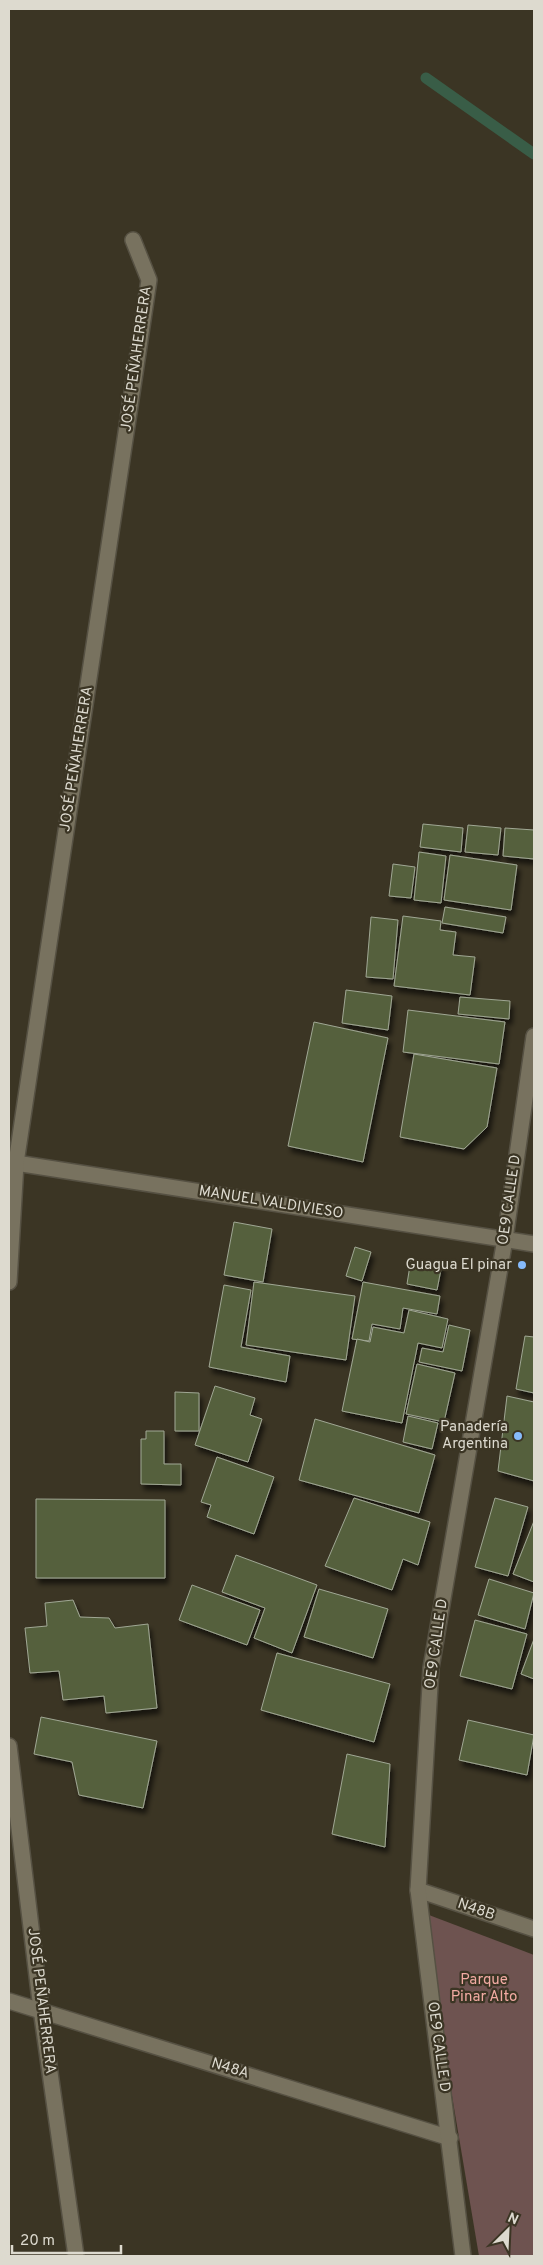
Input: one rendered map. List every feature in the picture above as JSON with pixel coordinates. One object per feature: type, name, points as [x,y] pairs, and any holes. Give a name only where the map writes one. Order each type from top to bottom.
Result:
[{"type":"street","name":"JOSÉ PEÑAHERRERA","points":[[9,1282],[12,1162],[149,280],[134,240]]},
{"type":"street","name":"OE9 CALLE D","points":[[463,2256],[418,1890],[431,1668],[505,1239],[534,1036]]},
{"type":"street","name":"MANUEL VALDIVIESO","points":[[12,1162],[534,1244]]},
{"type":"street","name":"JOSÉ PEÑAHERRERA","points":[[9,1746],[41,2009],[76,2256]]},
{"type":"street","name":"N48B","points":[[418,1890],[534,1929]]},
{"type":"street","name":"N48A","points":[[9,2000],[450,2138]]},
{"type":"green space","name":"Parque Pinar Alto","points":[[421,1912],[534,1955],[534,2256],[479,2256]]},
{"type":"building","points":[[423,824],[463,828],[461,852],[420,847]]},
{"type":"building","points":[[468,825],[501,828],[498,855],[465,852]]},
{"type":"building","points":[[505,828],[534,830],[534,859],[503,856]]},
{"type":"building","points":[[419,852],[446,856],[441,903],[414,900]]},
{"type":"building","points":[[450,855],[517,865],[511,910],[444,900]]},
{"type":"building","points":[[393,864],[415,867],[411,898],[389,896]]},
{"type":"building","points":[[445,907],[506,917],[503,933],[442,923]]},
{"type":"building","points":[[403,916],[441,921],[440,930],[456,932],[453,955],[475,957],[470,995],[394,986]]},
{"type":"building","points":[[371,917],[398,920],[393,979],[366,977]]},
{"type":"building","points":[[346,990],[392,996],[388,1030],[342,1023]]},
{"type":"building","points":[[460,997],[510,1001],[509,1019],[458,1014]]},
{"type":"building","points":[[408,1010],[505,1022],[499,1064],[403,1052]]},
{"type":"building","points":[[314,1022],[388,1038],[363,1162],[288,1146]]},
{"type":"building","points":[[414,1054],[497,1068],[487,1127],[464,1149],[400,1137]]},
{"type":"building","points":[[234,1222],[272,1229],[263,1282],[224,1275]]},
{"type":"building","points":[[355,1247],[371,1252],[362,1281],[346,1276]]},
{"type":"building","points":[[411,1259],[442,1264],[437,1290],[407,1284]]},
{"type":"building","points":[[254,1282],[355,1296],[346,1360],[246,1345]]},
{"type":"building","points":[[363,1282],[440,1296],[437,1314],[403,1308],[400,1329],[372,1324],[369,1341],[352,1339]]},
{"type":"building","points":[[224,1285],[251,1290],[241,1347],[290,1356],[286,1382],[209,1367]]},
{"type":"building","points":[[409,1310],[448,1319],[442,1348],[418,1343],[402,1423],[342,1411],[357,1339],[370,1342],[373,1327],[404,1333]]},
{"type":"building","points":[[449,1325],[470,1330],[462,1371],[419,1362],[422,1348],[443,1352]]},
{"type":"building","points":[[525,1336],[534,1337],[534,1393],[516,1389]]},
{"type":"building","points":[[417,1364],[455,1373],[444,1422],[406,1414]]},
{"type":"building","points":[[215,1386],[255,1398],[250,1415],[262,1419],[248,1462],[195,1445]]},
{"type":"building","points":[[175,1392],[199,1393],[199,1431],[175,1431]]},
{"type":"building","name":"Panadería Argentina","points":[[507,1396],[534,1402],[534,1481],[498,1471]]},
{"type":"building","points":[[408,1416],[438,1423],[432,1449],[403,1442]]},
{"type":"building","points":[[315,1419],[435,1455],[419,1513],[299,1480]]},
{"type":"building","points":[[146,1431],[164,1431],[164,1464],[181,1464],[181,1485],[141,1484],[141,1439],[146,1439]]},
{"type":"building","points":[[217,1457],[274,1477],[254,1534],[207,1517],[211,1505],[201,1502]]},
{"type":"building","points":[[354,1498],[430,1522],[418,1565],[403,1559],[392,1590],[325,1566]]},
{"type":"building","points":[[495,1498],[528,1507],[508,1576],[475,1567]]},
{"type":"building","points":[[36,1499],[165,1500],[165,1578],[36,1578]]},
{"type":"building","points":[[534,1521],[534,1582],[513,1574]]},
{"type":"building","points":[[236,1555],[317,1585],[292,1653],[254,1638],[265,1608],[222,1592]]},
{"type":"building","points":[[489,1579],[534,1593],[525,1629],[478,1615]]},
{"type":"building","points":[[192,1585],[260,1610],[247,1645],[179,1620]]},
{"type":"building","points":[[319,1589],[388,1609],[373,1658],[304,1637]]},
{"type":"building","points":[[73,1600],[80,1617],[109,1618],[115,1628],[148,1624],[157,1708],[106,1713],[104,1696],[63,1700],[59,1671],[30,1673],[25,1628],[47,1626],[45,1603]]},
{"type":"building","points":[[475,1620],[527,1634],[512,1689],[460,1676]]},
{"type":"building","points":[[534,1639],[534,1679],[521,1674]]},
{"type":"building","points":[[277,1653],[390,1684],[374,1742],[261,1710]]},
{"type":"building","points":[[41,1717],[157,1741],[143,1808],[79,1795],[72,1762],[34,1754]]},
{"type":"building","points":[[468,1720],[534,1735],[527,1775],[459,1760]]},
{"type":"building","points":[[347,1754],[390,1764],[385,1847],[332,1834]]},
{"type":"waterway","points":[[426,78],[534,154]]},
{"type":"place","name":"Guagua El pinar","points":[[522,1265]]},
{"type":"place","name":"Panadería Argentina","points":[[518,1436]]}]
